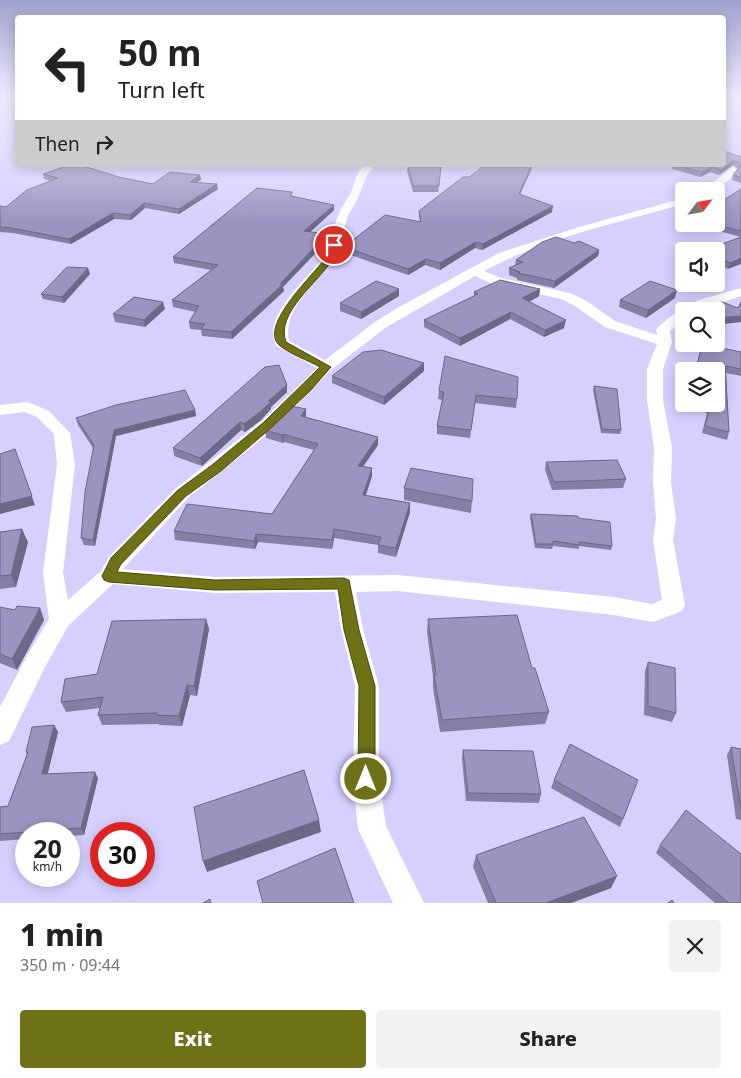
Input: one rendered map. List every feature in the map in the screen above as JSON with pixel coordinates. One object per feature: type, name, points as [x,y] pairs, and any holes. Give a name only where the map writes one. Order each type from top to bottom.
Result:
[{"type":"street","points":[[326,367],[282,343],[278,334],[279,326],[290,306],[328,260],[343,214],[359,184],[362,170],[367,167]]},
{"type":"street","points":[[721,182],[733,170]]},
{"type":"street","points":[[0,733],[36,661],[60,620],[109,576],[116,562],[182,493],[216,468],[268,424],[307,388],[326,367],[380,325],[433,293],[503,256],[574,232],[675,204]]},
{"type":"street","points":[[475,272],[497,281],[565,296],[580,303],[610,324],[665,342]]},
{"type":"street","points":[[707,302],[741,292]]},
{"type":"street","points":[[109,576],[215,585],[398,583],[614,606],[653,612],[674,605],[663,540],[666,519],[662,482],[663,448],[655,400],[655,369],[665,342],[663,330],[675,320]]},
{"type":"street","points":[[0,410],[27,406],[43,414],[62,433],[66,464],[53,573],[60,620]]},
{"type":"street","points":[[344,584],[352,630],[367,686],[366,779],[372,829],[409,903]]},
{"type":"building","points":[[726,152],[741,157],[741,164],[734,160],[726,166]]},
{"type":"building","points":[[741,165],[741,177],[733,175]]},
{"type":"building","points":[[64,167],[86,167],[119,177],[153,184],[170,172],[200,175],[190,182],[217,184],[179,209],[144,203],[130,215],[113,213],[69,239],[0,227],[0,206],[6,207],[27,190],[58,178],[43,174]]},
{"type":"building","points":[[408,167],[441,167],[439,186],[413,186]]},
{"type":"building","points":[[481,167],[531,167],[519,194],[553,206],[483,244],[476,242],[440,263],[426,259],[408,269],[344,247],[385,215],[421,222],[419,211],[463,177],[469,177]]},
{"type":"building","points":[[683,167],[712,167],[702,172]]},
{"type":"building","points":[[712,167],[725,167],[721,170]]},
{"type":"building","points":[[257,188],[292,192],[291,196],[334,205],[304,231],[327,234],[280,284],[283,284],[231,332],[201,329],[205,324],[189,322],[199,306],[172,300],[218,265],[173,257]]},
{"type":"building","points":[[741,189],[741,231],[725,227],[725,199]]},
{"type":"building","points":[[556,237],[574,243],[579,241],[599,250],[555,281],[518,273],[520,272],[509,268],[523,262],[516,260],[542,242]]},
{"type":"building","points":[[741,237],[741,258],[730,263],[725,261],[725,243]]},
{"type":"building","points":[[67,267],[88,268],[62,297],[41,294]]},
{"type":"building","points":[[500,280],[540,289],[522,298],[566,320],[545,330],[511,312],[460,338],[424,320],[478,294],[474,292]]},
{"type":"building","points":[[376,281],[399,289],[361,312],[340,303]]},
{"type":"building","points":[[650,281],[675,289],[675,291],[648,310],[620,300]]},
{"type":"building","points":[[134,297],[163,302],[144,320],[113,314]]},
{"type":"building","points":[[741,302],[741,316],[725,317],[725,303],[738,308]]},
{"type":"building","points":[[725,349],[741,352],[741,369],[725,366],[725,362],[698,362],[700,352],[725,352]]},
{"type":"building","points":[[381,350],[424,363],[384,397],[332,376],[363,352]]},
{"type":"building","points":[[445,356],[518,377],[517,399],[476,395],[471,430],[437,426],[444,392],[439,391]]},
{"type":"building","points":[[279,365],[287,385],[268,401],[271,402],[260,412],[244,424],[240,422],[200,458],[173,448],[265,367]]},
{"type":"building","points":[[725,366],[729,432],[705,426],[708,412],[725,412]]},
{"type":"building","points":[[594,386],[617,389],[621,430],[602,429]]},
{"type":"building","points":[[185,390],[195,410],[114,430],[93,540],[81,538],[85,492],[94,445],[76,418],[116,405]]},
{"type":"building","points":[[291,406],[306,409],[301,416],[378,437],[358,466],[372,468],[363,495],[410,503],[396,548],[378,545],[381,537],[334,529],[332,540],[256,534],[254,541],[174,531],[187,504],[272,514],[318,444],[265,430]]},
{"type":"building","points":[[15,449],[32,496],[0,504],[0,454]]},
{"type":"building","points":[[617,460],[626,479],[554,482],[546,462]]},
{"type":"building","points":[[411,468],[473,479],[472,501],[404,488]]},
{"type":"building","points":[[531,514],[578,516],[578,518],[610,522],[612,546],[579,542],[580,545],[553,541],[553,544],[536,544]]},
{"type":"building","points":[[22,529],[11,575],[0,576],[0,532]]},
{"type":"building","points":[[17,606],[40,608],[12,659],[0,654],[0,607],[15,610]]},
{"type":"building","points":[[517,615],[532,668],[535,668],[549,712],[442,720],[434,675],[436,675],[428,619]]},
{"type":"building","points":[[206,619],[194,686],[187,685],[179,716],[156,715],[157,713],[98,715],[103,697],[61,702],[65,679],[97,674],[112,621]]},
{"type":"building","points":[[648,662],[675,668],[676,713],[648,706]]},
{"type":"building","points":[[54,725],[42,774],[95,772],[81,828],[80,822],[15,822],[15,833],[0,834],[0,807],[8,806],[28,752],[26,752],[32,727]]},
{"type":"building","points":[[570,744],[638,780],[623,819],[554,780]]},
{"type":"building","points":[[731,747],[741,749],[741,809]]},
{"type":"building","points":[[463,750],[533,751],[541,794],[468,793]]},
{"type":"building","points":[[304,770],[319,820],[203,861],[194,807]]},
{"type":"building","points":[[686,810],[741,854],[741,903],[729,903],[660,845]]},
{"type":"building","points":[[584,817],[617,876],[546,903],[496,903],[476,855]]},
{"type":"building","points":[[335,848],[354,903],[263,903],[257,881]]},
{"type":"building","points":[[210,899],[211,903],[203,903]]},
{"type":"route","points":[[334,245],[328,260],[290,306],[279,326],[278,334],[282,343],[290,349],[326,367],[307,388],[268,424],[216,468],[182,493],[116,562],[109,576],[215,585],[344,584],[352,630],[367,686],[366,779]]}]
